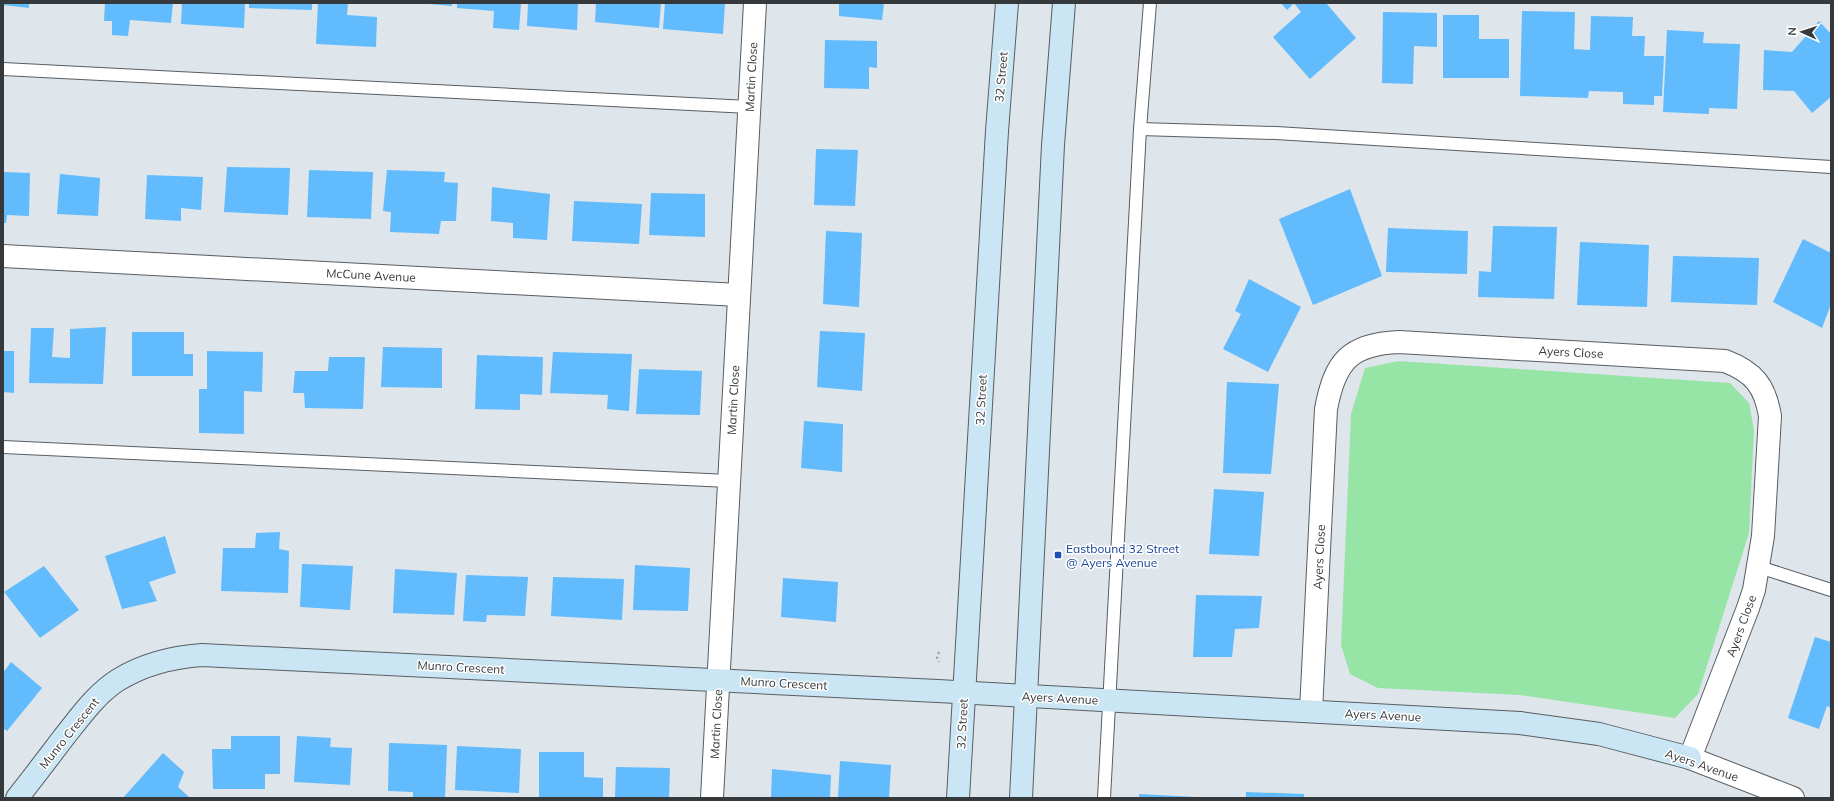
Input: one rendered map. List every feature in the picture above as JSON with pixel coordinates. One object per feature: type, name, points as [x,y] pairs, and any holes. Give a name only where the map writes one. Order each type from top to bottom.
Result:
[{"type":"street","name":"Martin Close","points":[[712,798],[755,3]]},
{"type":"street","name":"32 Street","points":[[958,798],[996,139],[1007,3]]},
{"type":"street","points":[[1021,798],[1053,145],[1064,3]]},
{"type":"street","name":"McCune Avenue","points":[[3,256],[739,295]]},
{"type":"street","name":"Ayers Close","points":[[1311,711],[1326,409],[1330,386],[1342,363],[1357,350],[1378,343],[1399,342],[1724,361],[1736,365],[1751,375],[1760,384],[1768,399],[1770,416],[1763,536],[1759,567],[1748,608],[1690,758]]},
{"type":"street","name":"Munro Crescent","points":[[17,798],[80,716],[100,694],[118,680],[139,670],[182,656],[221,655],[963,693]]},
{"type":"street","name":"Ayers Avenue","points":[[963,693],[1520,723],[1599,734],[1690,758],[1792,798]]},
{"type":"lane","points":[[1104,798],[1140,129],[1150,3]]},
{"type":"lane","points":[[3,69],[749,108]]},
{"type":"lane","points":[[1140,129],[1276,133],[1831,167]]},
{"type":"lane","points":[[3,447],[729,481]]},
{"type":"lane","points":[[1759,567],[1831,590]]},
{"type":"green space","points":[[1399,361],[1730,383],[1749,403],[1754,430],[1749,533],[1698,694],[1675,718],[1520,695],[1378,688],[1350,674],[1341,645],[1351,414],[1365,368]]},
{"type":"building","points":[[3,3],[29,3],[29,8],[3,5]]},
{"type":"building","points":[[105,3],[173,3],[171,23],[130,20],[128,36],[112,35],[112,21],[104,21]]},
{"type":"building","points":[[182,3],[245,3],[244,28],[181,24]]},
{"type":"building","points":[[249,3],[312,3],[312,10],[249,8]]},
{"type":"building","points":[[318,3],[348,3],[347,15],[377,17],[376,47],[316,44]]},
{"type":"building","points":[[452,3],[452,6],[429,4]]},
{"type":"building","points":[[457,3],[521,3],[519,30],[493,28],[494,11],[457,8]]},
{"type":"building","points":[[528,3],[578,3],[577,30],[527,26]]},
{"type":"building","points":[[596,3],[661,3],[659,28],[595,22]]},
{"type":"building","points":[[665,3],[725,3],[723,34],[663,29]]},
{"type":"building","points":[[839,3],[884,3],[882,20],[839,16]]},
{"type":"building","points":[[1281,3],[1294,3],[1287,10]]},
{"type":"building","points":[[1294,3],[1326,3],[1356,38],[1310,79],[1273,37],[1301,12]]},
{"type":"building","points":[[1522,11],[1575,12],[1574,49],[1590,50],[1591,16],[1633,17],[1632,36],[1645,36],[1644,56],[1664,56],[1662,96],[1654,96],[1654,105],[1623,104],[1623,92],[1589,91],[1588,98],[1520,96]]},
{"type":"building","points":[[1383,12],[1437,13],[1437,47],[1414,46],[1413,84],[1382,83]]},
{"type":"building","points":[[1443,15],[1479,15],[1479,39],[1509,39],[1509,78],[1443,78]]},
{"type":"building","points":[[1819,21],[1831,34],[1831,97],[1812,113],[1794,91],[1763,90],[1764,50],[1792,52]]},
{"type":"building","points":[[1667,30],[1704,32],[1703,43],[1740,44],[1737,109],[1709,108],[1709,114],[1663,112]]},
{"type":"building","points":[[825,40],[877,41],[877,68],[869,67],[869,89],[824,88]]},
{"type":"building","points":[[816,149],[858,150],[855,206],[814,205]]},
{"type":"building","points":[[227,167],[290,168],[288,215],[224,212]]},
{"type":"building","points":[[309,170],[373,172],[371,219],[307,217]]},
{"type":"building","points":[[387,170],[445,172],[444,182],[458,183],[456,221],[441,221],[439,234],[390,232],[391,212],[383,211]]},
{"type":"building","points":[[3,172],[30,173],[29,216],[7,215],[6,223],[3,223]]},
{"type":"building","points":[[60,174],[100,178],[98,216],[57,214]]},
{"type":"building","points":[[147,175],[203,177],[201,210],[181,208],[181,221],[145,219]]},
{"type":"building","points":[[492,187],[550,194],[547,240],[513,238],[513,223],[491,221]]},
{"type":"building","points":[[1350,189],[1382,276],[1313,305],[1279,219]]},
{"type":"building","points":[[651,193],[705,194],[705,237],[649,235]]},
{"type":"building","points":[[574,201],[642,204],[639,244],[572,241]]},
{"type":"building","points":[[1493,226],[1557,227],[1554,299],[1478,297],[1479,271],[1491,272]]},
{"type":"building","points":[[1388,228],[1468,231],[1467,274],[1386,272]]},
{"type":"building","points":[[826,231],[862,233],[859,307],[823,304]]},
{"type":"building","points":[[1803,239],[1831,253],[1831,304],[1822,328],[1773,302]]},
{"type":"building","points":[[1580,242],[1649,245],[1647,307],[1577,305]]},
{"type":"building","points":[[1673,256],[1759,258],[1757,305],[1671,302]]},
{"type":"building","points":[[1249,279],[1301,307],[1268,372],[1223,349],[1241,314],[1235,311]]},
{"type":"building","points":[[106,327],[103,384],[29,383],[31,328],[54,328],[52,357],[70,358],[70,329]]},
{"type":"building","points":[[820,331],[865,333],[862,391],[817,387]]},
{"type":"building","points":[[132,332],[184,332],[184,354],[193,354],[193,376],[132,376]]},
{"type":"building","points":[[383,347],[442,348],[442,388],[381,387]]},
{"type":"building","points":[[3,351],[14,351],[14,393],[3,392]]},
{"type":"building","points":[[207,351],[263,352],[262,392],[244,391],[244,434],[199,433],[199,389],[207,389]]},
{"type":"building","points":[[553,352],[632,354],[629,411],[607,409],[608,395],[550,393]]},
{"type":"building","points":[[477,355],[543,357],[542,395],[520,394],[520,410],[475,409]]},
{"type":"building","points":[[329,357],[365,357],[363,409],[305,408],[304,393],[293,393],[295,371],[328,371]]},
{"type":"building","points":[[639,369],[702,371],[700,415],[636,414]]},
{"type":"building","points":[[1227,382],[1279,384],[1271,474],[1223,473]]},
{"type":"building","points":[[804,421],[843,424],[842,472],[801,468]]},
{"type":"building","points":[[1214,489],[1264,492],[1259,556],[1209,554]]},
{"type":"building","points":[[280,532],[279,549],[289,551],[288,593],[221,591],[223,548],[255,548],[256,533]]},
{"type":"building","points":[[165,536],[176,573],[149,582],[157,601],[122,609],[105,556]]},
{"type":"building","points":[[302,564],[353,566],[350,610],[300,607]]},
{"type":"building","points":[[635,565],[690,568],[688,611],[633,610]]},
{"type":"building","points":[[44,566],[79,610],[40,638],[4,592]]},
{"type":"building","points":[[395,569],[457,573],[454,615],[393,613]]},
{"type":"building","points":[[466,575],[528,577],[525,616],[487,615],[486,622],[463,621]]},
{"type":"building","points":[[553,577],[624,579],[622,620],[551,616]]},
{"type":"building","points":[[783,578],[838,582],[836,622],[781,617]]},
{"type":"building","points":[[1196,595],[1262,596],[1259,628],[1235,629],[1232,657],[1193,657]]},
{"type":"building","points":[[1815,637],[1831,642],[1831,708],[1827,706],[1819,729],[1788,718]]},
{"type":"building","points":[[11,662],[42,688],[7,731],[3,728],[3,673]]},
{"type":"building","points":[[231,736],[280,736],[280,774],[265,774],[265,789],[213,789],[212,749],[231,749]]},
{"type":"building","points":[[297,736],[331,738],[330,747],[352,748],[350,785],[294,782]]},
{"type":"building","points":[[389,743],[447,745],[445,798],[413,798],[413,792],[388,791]]},
{"type":"building","points":[[457,746],[521,749],[519,793],[455,790]]},
{"type":"building","points":[[539,752],[584,752],[584,777],[603,778],[603,798],[539,798]]},
{"type":"building","points":[[163,753],[184,772],[178,787],[190,798],[123,798]]},
{"type":"building","points":[[840,761],[891,765],[889,798],[838,798]]},
{"type":"building","points":[[616,767],[670,768],[669,798],[615,798]]},
{"type":"building","points":[[772,769],[831,775],[830,798],[771,798]]},
{"type":"building","points":[[1246,792],[1304,794],[1304,798],[1246,798]]},
{"type":"building","points":[[1139,794],[1196,797],[1196,798],[1139,798]]},
{"type":"place","name":"Eastbound 32 Street @ Ayers Avenue","points":[[1058,555]]}]
